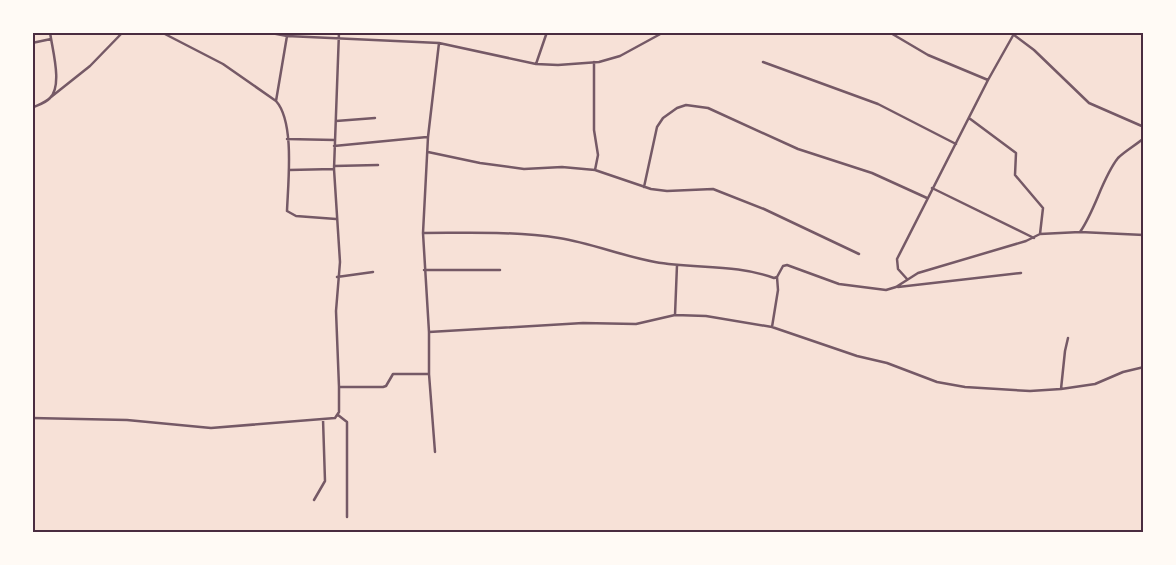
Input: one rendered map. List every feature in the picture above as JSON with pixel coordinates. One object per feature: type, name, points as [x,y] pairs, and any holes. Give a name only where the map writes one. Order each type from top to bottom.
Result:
[{"type":"street","points":[[50,32],[56,70],[56,87],[51,97]]},
{"type":"street","points":[[32,108],[51,97],[90,66],[123,32]]},
{"type":"street","points":[[161,32],[223,64],[276,101],[282,108],[287,139],[289,170],[287,211],[296,216],[336,219]]},
{"type":"street","points":[[266,32],[287,36],[293,34],[307,37],[439,43],[536,64],[594,62],[620,56],[664,32]]},
{"type":"street","points":[[307,32],[307,37]]},
{"type":"street","points":[[338,415],[339,387],[336,311],[337,277],[340,262],[336,219],[334,146],[339,32]]},
{"type":"street","points":[[536,64],[547,32]]},
{"type":"street","points":[[889,32],[928,54],[988,80]]},
{"type":"street","points":[[907,279],[898,268],[897,259],[988,80],[1015,34],[1089,104],[1144,127]]},
{"type":"street","points":[[276,101],[287,36]]},
{"type":"street","points":[[32,43],[51,39]]},
{"type":"street","points":[[435,452],[430,374],[430,332],[424,270],[423,233],[428,137],[439,43]]},
{"type":"street","points":[[594,62],[594,130],[598,155],[595,170]]},
{"type":"street","points":[[763,62],[878,104],[956,144]]},
{"type":"street","points":[[644,187],[657,127],[670,113],[686,105],[708,108],[798,149],[872,173],[927,198]]},
{"type":"street","points":[[336,121],[375,118]]},
{"type":"street","points":[[969,118],[1016,154],[1015,175],[1043,208],[1040,234]]},
{"type":"street","points":[[334,146],[428,137]]},
{"type":"street","points":[[1080,232],[1092,215],[1109,172],[1119,157],[1144,138]]},
{"type":"street","points":[[287,139],[335,140]]},
{"type":"street","points":[[428,152],[480,163],[524,168],[562,167],[595,170],[644,187],[666,191],[698,188],[714,189],[773,213],[859,254]]},
{"type":"street","points":[[289,170],[378,165]]},
{"type":"street","points":[[932,188],[1034,238]]},
{"type":"street","points":[[423,233],[506,232],[561,238],[654,262],[747,270],[777,277]]},
{"type":"street","points":[[896,287],[918,273],[1034,238],[1040,234],[1080,232],[1144,235]]},
{"type":"street","points":[[675,315],[677,265]]},
{"type":"street","points":[[772,327],[778,290],[777,277],[783,266],[787,265],[840,284],[886,290],[896,287],[1021,273]]},
{"type":"street","points":[[424,270],[500,270]]},
{"type":"street","points":[[337,277],[373,272]]},
{"type":"street","points":[[430,332],[583,323],[636,324],[675,315],[706,316],[772,327],[857,356],[887,363],[937,382],[965,387],[1030,391],[1095,384],[1144,367]]},
{"type":"street","points":[[1061,389],[1068,338]]},
{"type":"street","points":[[339,387],[383,387],[393,374],[430,374]]},
{"type":"street","points":[[32,418],[127,420],[211,428],[338,415],[347,422],[347,517]]},
{"type":"street","points":[[314,500],[325,481],[323,418]]}]
